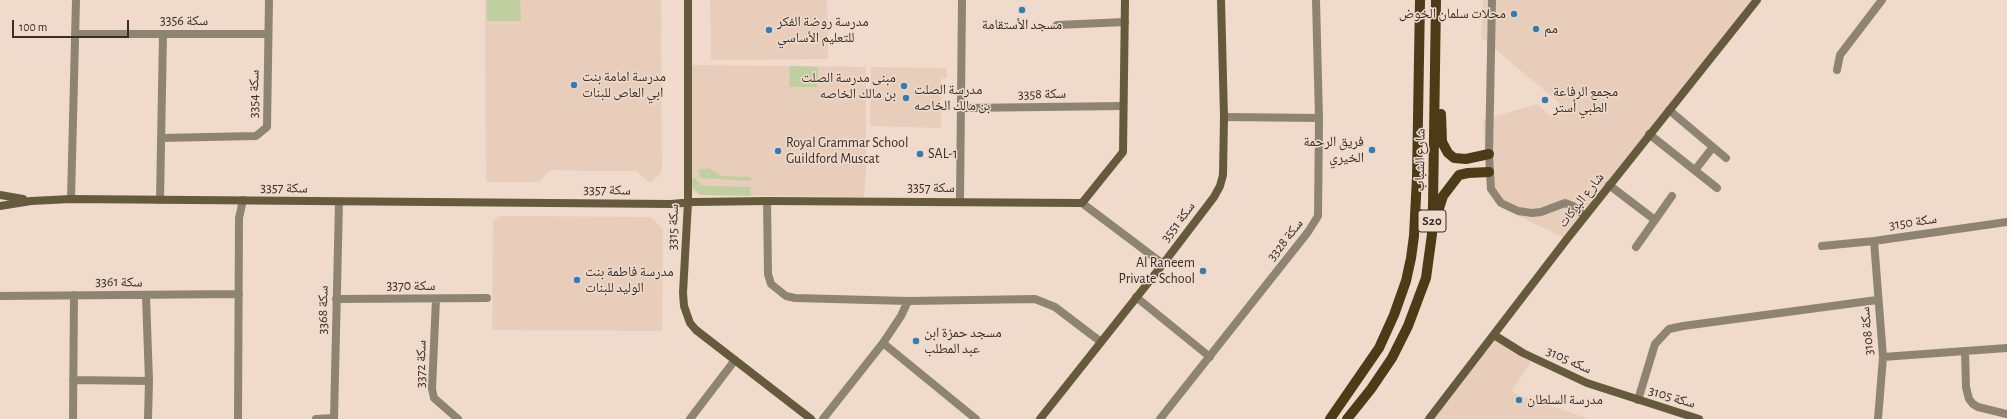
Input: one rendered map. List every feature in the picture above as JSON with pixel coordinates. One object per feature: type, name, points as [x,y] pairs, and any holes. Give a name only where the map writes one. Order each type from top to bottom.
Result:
[{"type":"main road","name":"شارع الشباب","points":[[1330,419],[1379,348],[1394,315],[1406,281],[1411,258],[1414,236],[1417,177],[1420,0]]},
{"type":"main road","name":"شارع الشباب","points":[[1347,419],[1371,389],[1392,358],[1408,326],[1426,278],[1432,234],[1436,0]]},
{"type":"main road","points":[[1435,63],[1440,93],[1442,142],[1445,148],[1454,158],[1466,159],[1490,154]]},
{"type":"main road","points":[[1432,234],[1443,196],[1454,179],[1458,175],[1489,172]]},
{"type":"street","points":[[71,199],[76,0]]},
{"type":"street","name":"سكة 3354","points":[[161,138],[256,136],[267,127],[269,0]]},
{"type":"street","name":"سكة 3315","points":[[688,0],[688,202],[683,293],[684,306],[690,323],[696,330],[812,419]]},
{"type":"street","points":[[960,201],[962,0]]},
{"type":"street","points":[[1125,0],[1123,152],[1082,203],[1163,264]]},
{"type":"street","name":"سكة 3551","points":[[1040,419],[1163,264],[1220,186],[1223,169],[1224,117],[1221,0]]},
{"type":"street","name":"سكة 3328","points":[[1160,419],[1315,222],[1318,211],[1319,118],[1316,0]]},
{"type":"street","points":[[1492,0],[1489,172],[1490,184],[1493,193],[1498,200],[1511,208],[1532,213],[1565,203],[1573,206],[1585,216]]},
{"type":"street","name":"شارع البركات","points":[[1429,419],[1609,185],[1756,0]]},
{"type":"street","points":[[1837,70],[1840,55],[1882,0]]},
{"type":"street","points":[[1058,24],[1125,22]]},
{"type":"street","name":"سكة 3356","points":[[75,34],[268,34]]},
{"type":"street","points":[[160,200],[163,34]]},
{"type":"street","name":"سكة 3358","points":[[962,108],[1123,106]]},
{"type":"street","points":[[1669,110],[1726,158]]},
{"type":"street","points":[[1224,117],[1319,118]]},
{"type":"street","points":[[1649,134],[1717,188]]},
{"type":"street","points":[[1695,170],[1714,147]]},
{"type":"street","points":[[1609,185],[1654,220]]},
{"type":"street","name":"سكة 3357","points":[[0,195],[31,201]]},
{"type":"street","points":[[1636,247],[1672,196]]},
{"type":"street","name":"سكة 3357","points":[[0,206],[31,201],[71,199],[671,204],[688,202],[767,201],[960,201],[1082,203]]},
{"type":"street","points":[[238,419],[239,218],[243,200]]},
{"type":"street","points":[[767,201],[768,274],[771,284],[786,296],[795,298],[908,301],[962,298],[1035,299],[1055,307],[1101,342]]},
{"type":"street","name":"سكة 3368","points":[[334,419],[339,202]]},
{"type":"street","name":"سكة 3150","points":[[1822,246],[1874,241],[2007,222]]},
{"type":"street","name":"سكة 3108","points":[[1874,241],[1883,356],[1878,419]]},
{"type":"street","points":[[73,419],[74,294]]},
{"type":"street","name":"سكة 3361","points":[[0,296],[74,294],[146,296],[238,294]]},
{"type":"street","points":[[146,296],[149,381],[148,419]]},
{"type":"street","points":[[1136,297],[1210,357]]},
{"type":"street","name":"سكة 3370","points":[[336,299],[487,298]]},
{"type":"street","name":"سكة 3372","points":[[436,299],[432,389],[434,398],[458,419]]},
{"type":"street","points":[[1638,400],[1655,344],[1669,329],[1878,300]]},
{"type":"street","points":[[823,419],[883,343],[901,316],[908,301]]},
{"type":"street","name":"سكه 3105","points":[[1494,335],[1523,353],[1587,383],[1638,400]]},
{"type":"street","points":[[883,343],[976,419]]},
{"type":"street","points":[[1883,356],[2007,348]]},
{"type":"street","points":[[1966,351],[1966,387],[1969,399],[1978,407],[2007,414]]},
{"type":"street","points":[[690,419],[735,360]]},
{"type":"street","points":[[73,380],[149,381]]},
{"type":"street","name":"سكة 3105","points":[[1638,400],[1698,419]]},
{"type":"street","points":[[316,419],[334,419]]},
{"type":"shaded area","name":"مدرسة امامة بنت ابي العاص للبنات","points":[[485,0],[661,0],[662,171],[652,182],[648,182],[636,171],[550,170],[539,182],[486,182]]},
{"type":"shaded area","name":"مدرسة روضة الفكر للتعليم الأساسي","points":[[710,0],[827,0],[828,59],[711,60]]},
{"type":"shaded area","points":[[1483,0],[1756,0],[1567,239],[1516,215],[1488,186],[1483,120],[1537,104],[1550,115],[1560,114],[1558,102],[1481,37]]},
{"type":"shaded area","name":"Royal Grammar School Guildford Muscat","points":[[691,65],[866,67],[866,173],[864,197],[701,195],[692,191],[690,188]]},
{"type":"shaded area","name":"مدرسة الصلت بن مالك الخاصه","points":[[871,67],[946,68],[947,78],[941,79],[941,128],[870,126]]},
{"type":"shaded area","name":"مدرسة فاطمة بنت الوليد للبنات","points":[[499,216],[651,217],[663,229],[662,331],[492,330],[493,221]]},
{"type":"shaded area","points":[[1494,335],[1531,362],[1511,392],[1589,419],[1429,419]]},
{"type":"green space","points":[[487,0],[520,0],[521,21],[487,21]]},
{"type":"green space","points":[[790,66],[818,67],[817,87],[789,87]]},
{"type":"green space","points":[[709,168],[721,176],[751,177],[750,181],[700,178],[698,170]]},
{"type":"green space","points":[[695,178],[701,185],[707,186],[750,187],[751,196],[701,195],[691,186],[691,179]]},
{"type":"place","name":"مسجد الأستقامة","points":[[1022,10]]},
{"type":"place","name":"محلات سلمان الخوض","points":[[1514,14]]},
{"type":"place","name":"مم","points":[[1536,29]]},
{"type":"place","name":"مدرسة روضة الفكر للتعليم الأساسي","points":[[769,30]]},
{"type":"place","name":"مدرسة امامة بنت ابي العاص للبنات","points":[[574,85]]},
{"type":"place","name":"مبنى مدرسة الصلت بن مالك الخاصه","points":[[904,86]]},
{"type":"place","name":"مدرسة الصلت بن مالك الخاصه","points":[[906,98]]},
{"type":"place","name":"مجمع الرفاعة الطبي أستر","points":[[1545,100]]},
{"type":"place","name":"فريق الرحمة الخيري","points":[[1372,150]]},
{"type":"place","name":"Royal Grammar School Guildford Muscat","points":[[778,151]]},
{"type":"place","name":"SAL-1","points":[[920,154]]},
{"type":"place","name":"Al Raneem Private School","points":[[1203,271]]},
{"type":"place","name":"مدرسة فاطمة بنت الوليد للبنات","points":[[577,280]]},
{"type":"place","name":"مسجد حمزة ابن عبد المطلب","points":[[916,341]]},
{"type":"place","name":"مدرسة السلطان","points":[[1519,400]]}]
